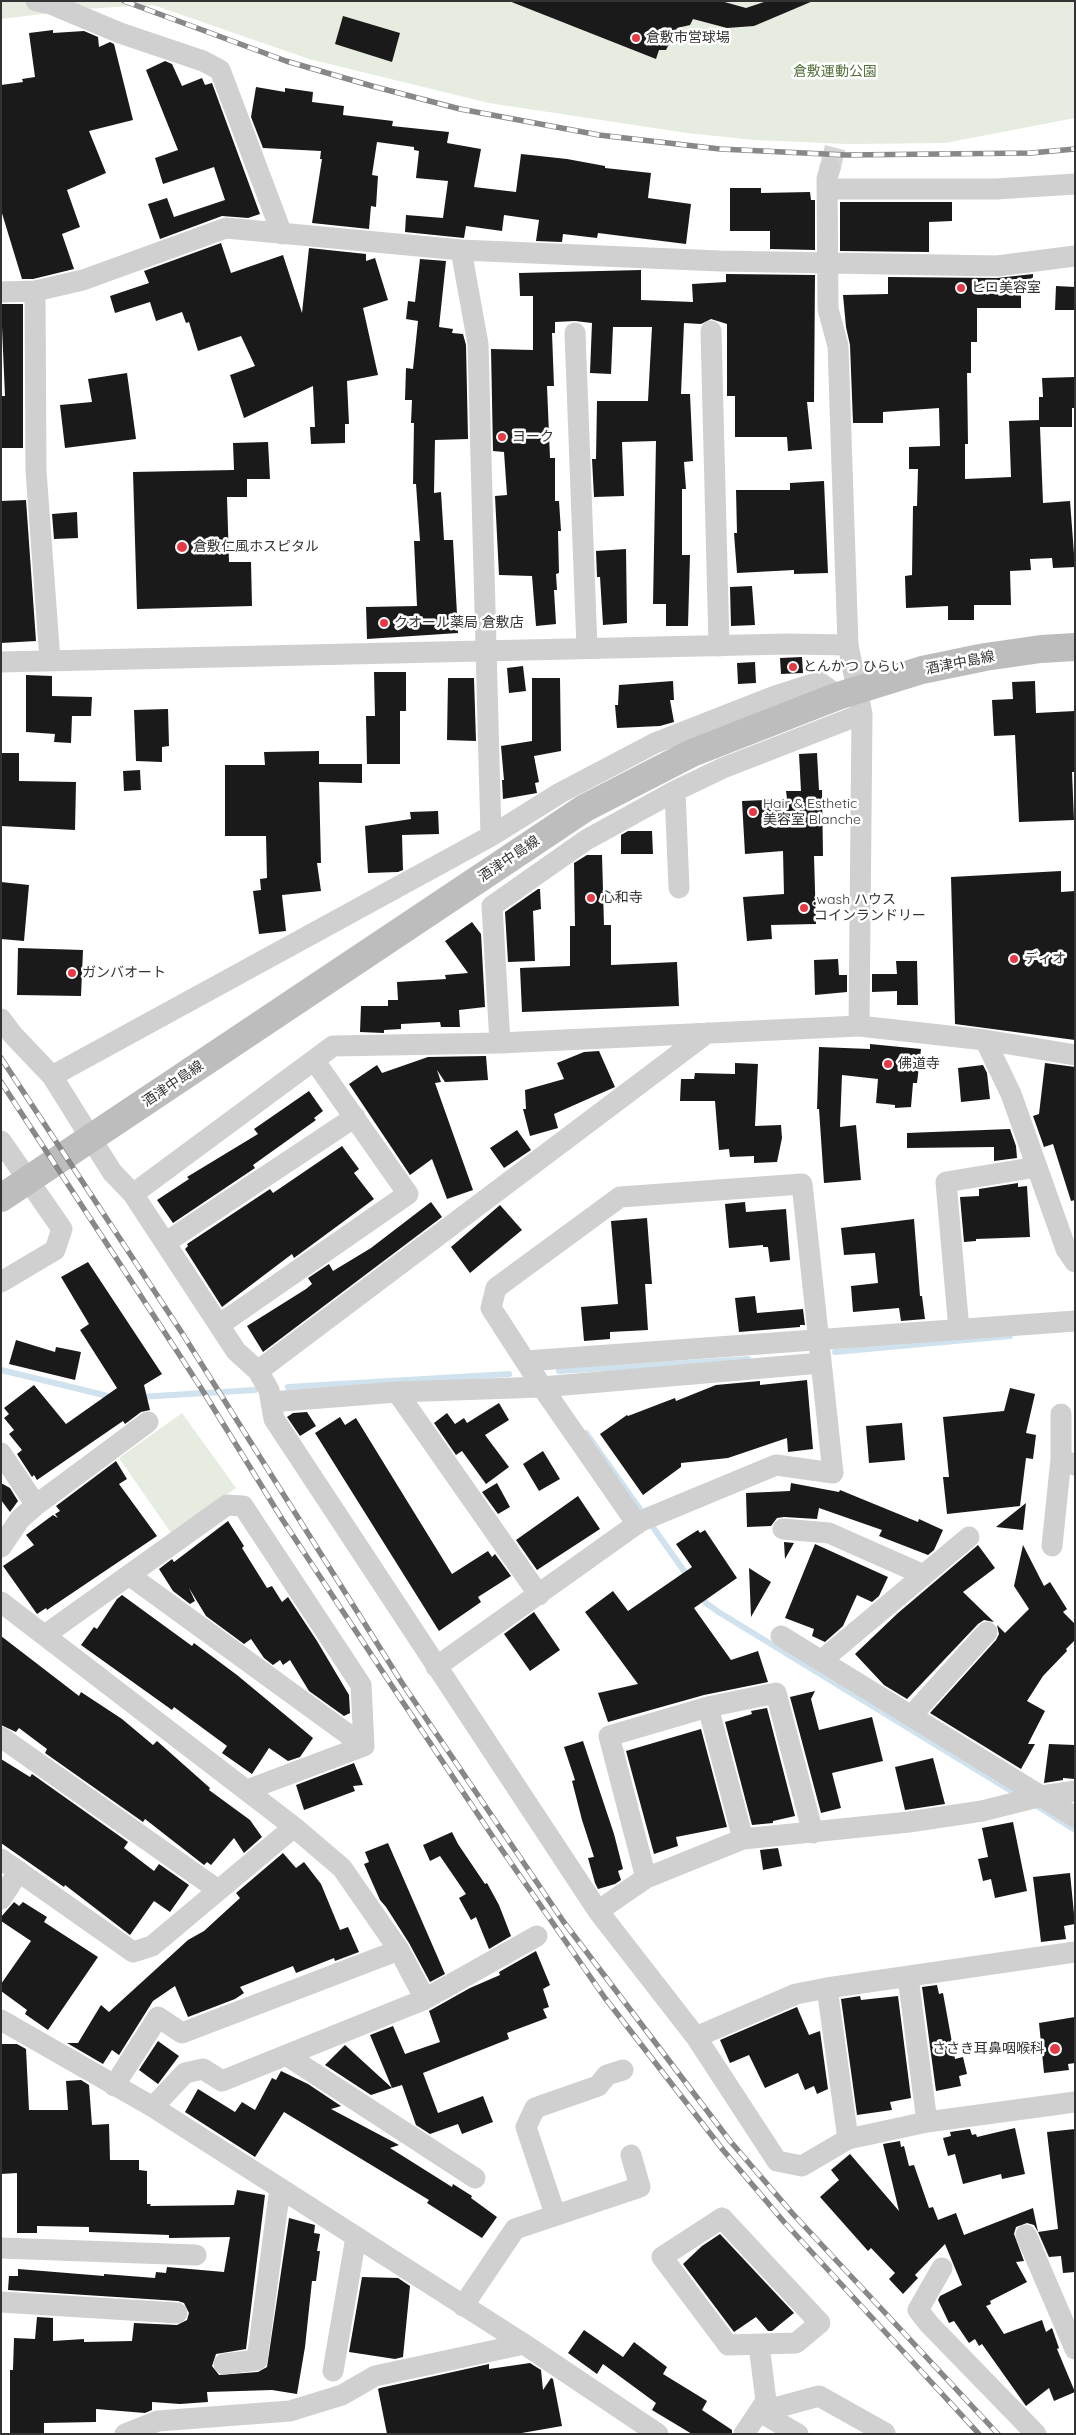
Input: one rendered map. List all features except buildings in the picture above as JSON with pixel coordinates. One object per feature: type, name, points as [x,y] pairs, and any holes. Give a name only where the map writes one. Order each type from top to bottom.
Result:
[{"type":"main road","name":"酒津中島線","points":[[12,1191],[585,808],[692,753],[853,700],[922,670],[985,657],[1041,649],[1075,648]]},
{"type":"street","points":[[36,1],[52,4],[120,33],[203,62],[220,70],[282,234]]},
{"type":"street","points":[[859,1026],[853,700],[848,645],[838,346],[828,309],[829,179],[996,189],[1075,184]]},
{"type":"street","points":[[1,292],[35,291],[83,280],[226,228],[461,250],[720,261],[997,266],[1075,256]]},
{"type":"street","points":[[461,250],[478,344],[488,650],[491,836]]},
{"type":"street","points":[[35,291],[36,471],[50,660]]},
{"type":"street","points":[[711,331],[719,646]]},
{"type":"street","points":[[575,333],[587,648]]},
{"type":"street","points":[[1,662],[587,648],[848,645]]},
{"type":"street","points":[[52,1076],[491,836],[560,793],[655,743],[699,725],[819,682],[853,700]]},
{"type":"street","points":[[500,1043],[492,906],[586,840],[675,791],[724,768],[853,700]]},
{"type":"street","points":[[675,791],[679,888]]},
{"type":"street","points":[[1,1019],[13,1035],[52,1076],[112,1172],[133,1194],[236,1352],[258,1371],[269,1390],[274,1420],[436,1667],[598,1911],[696,2037],[777,2161],[802,2166],[848,2139],[927,2122],[1075,2102]]},
{"type":"street","points":[[133,1194],[333,1046],[500,1043],[859,1026],[985,1040],[1075,1055]]},
{"type":"street","points":[[258,1371],[707,1033]]},
{"type":"street","points":[[985,1040],[1011,1094],[1066,1249],[1075,1262]]},
{"type":"street","points":[[219,1325],[408,1194],[314,1060]]},
{"type":"street","points":[[165,1244],[354,1117]]},
{"type":"street","points":[[1,1141],[62,1228],[55,1250],[1,1282]]},
{"type":"street","points":[[960,1330],[946,1182],[1037,1167]]},
{"type":"street","points":[[436,1667],[645,1520],[776,1465],[833,1473],[802,1184],[620,1197],[496,1288],[491,1308],[542,1387],[645,1520]]},
{"type":"street","points":[[526,1362],[1075,1322]]},
{"type":"street","points":[[271,1402],[397,1392],[542,1387],[821,1363]]},
{"type":"street","points":[[397,1392],[539,1595]]},
{"type":"street","points":[[1052,1546],[1068,1462],[1061,1414]]},
{"type":"street","points":[[1,1547],[20,1520],[36,1505],[148,1422]]},
{"type":"street","points":[[1,1453],[36,1505]]},
{"type":"street","points":[[45,1635],[227,1505],[242,1506],[361,1685],[364,1746]]},
{"type":"street","points":[[783,1529],[829,1533],[924,1575]]},
{"type":"street","points":[[821,1661],[970,1537]]},
{"type":"street","points":[[129,1574],[364,1746]]},
{"type":"street","points":[[1,1602],[294,1826],[342,1868],[399,1950],[424,1999]]},
{"type":"street","points":[[911,1716],[988,1632]]},
{"type":"street","points":[[781,1636],[911,1716],[1032,1799],[1075,1817]]},
{"type":"street","points":[[646,1878],[610,1736],[708,1707],[776,1693],[813,1833]]},
{"type":"street","points":[[708,1707],[743,1840]]},
{"type":"street","points":[[1,1737],[218,1890]]},
{"type":"street","points":[[247,1790],[364,1746]]},
{"type":"street","points":[[598,1911],[646,1878],[743,1840],[908,1822],[982,1811],[1075,1791]]},
{"type":"street","points":[[1,1859],[133,1952],[152,1946],[294,1826]]},
{"type":"street","points":[[1,1899],[19,1872]]},
{"type":"street","points":[[153,2107],[185,2073],[202,2069],[222,2081],[424,1999],[537,1936]]},
{"type":"street","points":[[114,2086],[158,2018],[182,2033],[399,1950]]},
{"type":"street","points":[[696,2037],[796,1994],[1075,1952]]},
{"type":"street","points":[[908,1978],[927,2122]]},
{"type":"street","points":[[828,1988],[848,2139]]},
{"type":"street","points":[[1,2020],[153,2107],[524,2344],[634,2427],[658,2434]]},
{"type":"street","points":[[286,2055],[475,2178]]},
{"type":"street","points":[[554,2214],[526,2127],[535,2108],[598,2086],[607,2075],[624,2070]]},
{"type":"street","points":[[463,2306],[514,2229],[554,2214],[640,2187],[631,2155]]},
{"type":"street","points":[[224,2364],[257,2360],[280,2188]]},
{"type":"street","points":[[722,2218],[820,2323],[796,2343],[759,2345],[728,2345],[662,2257],[722,2218]]},
{"type":"street","points":[[1026,2235],[1075,2349]]},
{"type":"street","points":[[333,2370],[356,2237]]},
{"type":"street","points":[[1,2248],[196,2256]]},
{"type":"street","points":[[942,2268],[918,2310],[928,2324],[1036,2434]]},
{"type":"street","points":[[1,2302],[177,2313]]},
{"type":"street","points":[[125,2434],[158,2421],[290,2411],[342,2395],[375,2376],[524,2344]]},
{"type":"street","points":[[744,2434],[766,2401],[759,2345]]},
{"type":"street","points":[[760,2412],[818,2396],[885,2433]]},
{"type":"street","points":[[760,2412],[798,2434]]},
{"type":"green space","name":"倉敷運動公園","points":[[1,1],[1075,1],[1075,118],[945,143],[848,144],[754,140],[687,133],[489,103],[309,59],[153,5],[83,9],[1,19]]},
{"type":"green space","points":[[182,1413],[236,1488],[171,1533],[119,1458]]},
{"type":"waterway","points":[[835,1352],[1010,1336]]},
{"type":"waterway","points":[[559,1371],[748,1359]]},
{"type":"waterway","points":[[1,1370],[112,1397]]},
{"type":"waterway","points":[[288,1387],[509,1374]]},
{"type":"waterway","points":[[139,1397],[255,1390]]},
{"type":"waterway","points":[[586,1433],[689,1578]]},
{"type":"waterway","points":[[700,1594],[706,1603],[717,1611],[1021,1797]]},
{"type":"waterway","points":[[1034,1804],[1075,1830]]},
{"type":"tunnel","points":[[830,168],[836,144]]},
{"type":"railway","points":[[124,1],[286,61],[372,86],[460,109],[599,135],[720,149],[846,155],[1031,153],[1075,149]]},
{"type":"railway","points":[[1,1058],[182,1333],[402,1683],[563,1921],[730,2141],[793,2214],[998,2434]]},
{"type":"railway","points":[[1,1082],[201,1388],[282,1519],[390,1683],[495,1840],[605,1998],[723,2150],[784,2222],[979,2434]]},
{"type":"place","name":"倉敷市営球場","points":[[636,38]]},
{"type":"place","name":"ヒロ美容室","points":[[961,288]]},
{"type":"place","name":"ヨーク","points":[[502,437]]},
{"type":"place","name":"倉敷仁風ホスピタル","points":[[182,547]]},
{"type":"place","name":"クオール薬局 倉敷店","points":[[384,623]]},
{"type":"place","name":"とんかつ ひらい","points":[[793,667]]},
{"type":"place","name":"Hair & Esthetic 美容室 Blanche","points":[[753,812]]},
{"type":"place","name":"心和寺","points":[[591,898]]},
{"type":"place","name":".wash ハウス コインランドリー","points":[[804,908]]},
{"type":"place","name":"ディオ","points":[[1014,959]]},
{"type":"place","name":"ガンバオート","points":[[72,973]]},
{"type":"place","name":"佛道寺","points":[[888,1064]]},
{"type":"place","name":"ささき耳鼻咽喉科","points":[[1055,2049]]}]
